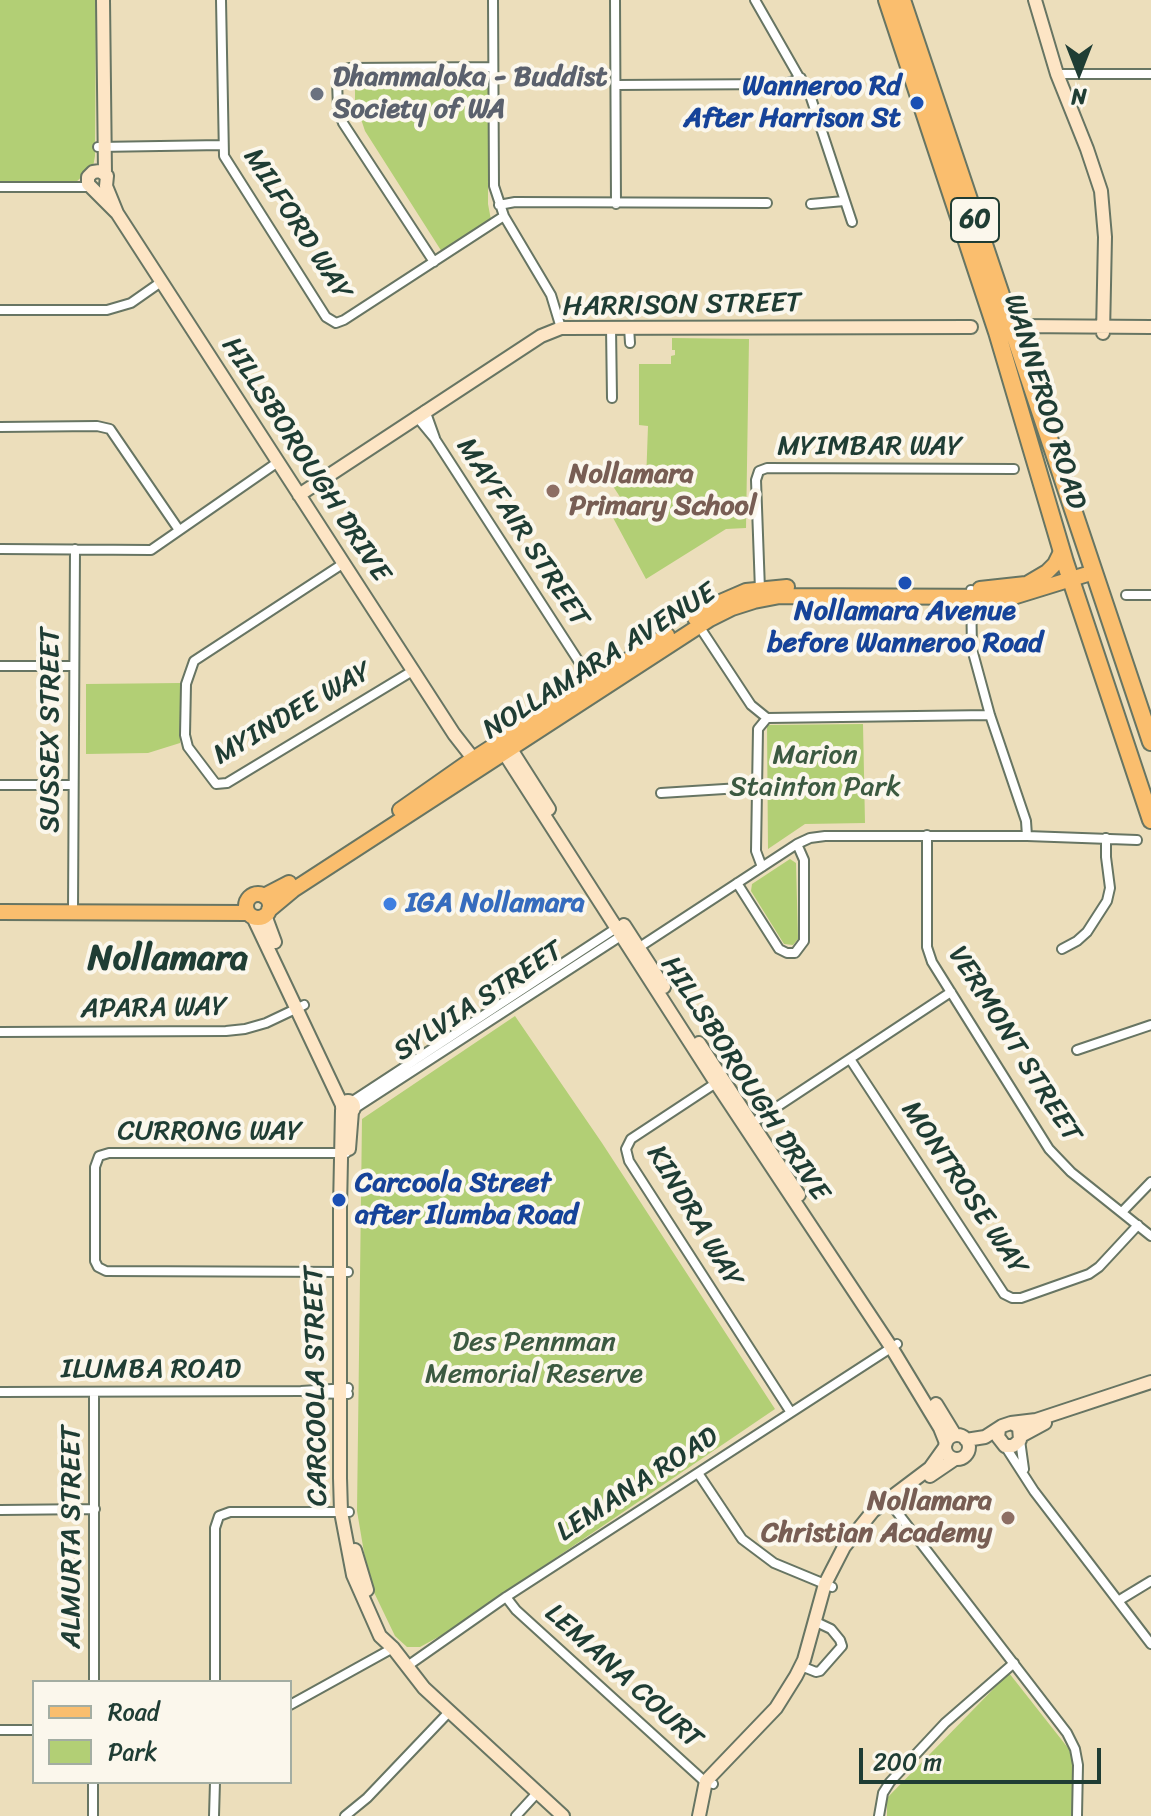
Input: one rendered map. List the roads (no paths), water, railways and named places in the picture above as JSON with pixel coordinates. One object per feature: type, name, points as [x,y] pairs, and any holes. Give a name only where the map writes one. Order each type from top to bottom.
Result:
[{"type":"highway","name":"WANNEROO ROAD","points":[[887,0],[1093,569],[1151,742]]},
{"type":"highway","name":"WANNEROO ROAD","points":[[902,0],[1006,334],[1062,550],[1151,820]]},
{"type":"main road","points":[[1025,585],[1047,572],[1062,550]]},
{"type":"main road","name":"NOLLAMARA AVENUE","points":[[971,594],[1093,569]]},
{"type":"main road","name":"NOLLAMARA AVENUE","points":[[258,909],[293,890],[407,810],[696,622],[716,604],[760,594],[971,594],[1013,597],[1070,576]]},
{"type":"main road","points":[[1044,588],[1064,590],[1080,605]]},
{"type":"main road","points":[[0,904],[73,908],[258,909]]},
{"type":"main road","points":[[0,912],[73,908]]},
{"type":"street","points":[[97,181],[102,146],[103,0]]},
{"type":"street","name":"MILFORD WAY","points":[[221,0],[224,156],[326,317],[336,323],[504,216]]},
{"type":"street","points":[[493,0],[494,186],[504,216],[551,295],[561,328]]},
{"type":"street","points":[[615,0],[616,204]]},
{"type":"street","points":[[755,0],[811,98],[852,222]]},
{"type":"street","points":[[1035,0],[1057,74],[1087,149],[1094,157],[1106,185],[1107,330]]},
{"type":"street","points":[[434,262],[343,123],[338,109],[337,80],[340,72],[349,68],[493,67]]},
{"type":"street","points":[[1057,74],[1151,74]]},
{"type":"street","points":[[616,85],[785,84],[801,78]]},
{"type":"street","points":[[102,146],[222,145]]},
{"type":"street","points":[[69,188],[97,181]]},
{"type":"street","points":[[0,187],[69,188],[97,181]]},
{"type":"street","name":"HILLSBOROUGH DRIVE","points":[[97,181],[108,207],[117,213],[414,670],[454,734],[456,744],[474,766]]},
{"type":"street","points":[[811,204],[844,201]]},
{"type":"street","points":[[499,205],[515,202],[767,203]]},
{"type":"street","points":[[0,310],[107,310],[131,303],[161,282]]},
{"type":"street","points":[[611,327],[612,398]]},
{"type":"street","points":[[629,327],[630,343]]},
{"type":"street","name":"HARRISON STREET","points":[[299,495],[420,413],[541,336],[561,328],[971,327]]},
{"type":"street","points":[[1006,334],[1151,327]]},
{"type":"street","points":[[1107,330],[1151,334]]},
{"type":"street","name":"MAYFAIR STREET","points":[[420,413],[595,687]]},
{"type":"street","points":[[0,427],[97,426],[110,429],[179,530]]},
{"type":"street","points":[[0,549],[151,550],[278,462]]},
{"type":"street","name":"MYIMBAR WAY","points":[[760,594],[756,480],[759,471],[767,468],[1014,469]]},
{"type":"street","name":"SUSSEX STREET","points":[[73,908],[75,549]]},
{"type":"street","name":"MYINDEE WAY","points":[[344,563],[194,661],[186,684],[185,735],[188,747],[216,784],[227,783],[414,670]]},
{"type":"street","points":[[971,594],[972,649],[990,715],[1026,821],[1027,836]]},
{"type":"street","points":[[1126,595],[1151,595]]},
{"type":"street","points":[[696,622],[751,705],[767,718],[990,715]]},
{"type":"street","points":[[0,666],[73,666]]},
{"type":"street","points":[[762,867],[756,851],[756,787],[758,729],[767,718]]},
{"type":"street","name":"HILLSBOROUGH DRIVE","points":[[504,747],[894,1346],[953,1441],[948,1455],[961,1457]]},
{"type":"street","points":[[0,785],[73,785]]},
{"type":"street","points":[[661,793],[756,787]]},
{"type":"street","name":"VERMONT STREET","points":[[927,835],[927,947],[932,962],[1049,1149],[1071,1172],[1151,1236]]},
{"type":"street","points":[[635,950],[797,844],[825,836],[1027,836],[1137,840]]},
{"type":"street","points":[[1062,949],[1087,932],[1107,901],[1110,873],[1106,838]]},
{"type":"street","points":[[737,883],[779,949],[795,953],[804,941],[804,860],[797,844]]},
{"type":"street","name":"CARCOOLA STREET","points":[[258,909],[348,1106],[343,1215],[345,1512],[353,1575],[380,1636],[406,1667],[449,1712],[563,1816]]},
{"type":"street","name":"SYLVIA STREET","points":[[348,1106],[622,930]]},
{"type":"street","points":[[749,1125],[951,992]]},
{"type":"street","name":"APARA WAY","points":[[0,1032],[226,1031],[266,1023],[301,1007]]},
{"type":"street","points":[[1077,1050],[1151,1025]]},
{"type":"street","name":"MONTROSE WAY","points":[[850,1059],[1004,1294],[1021,1298],[1089,1274],[1138,1225]]},
{"type":"street","name":"KINDRA WAY","points":[[720,1080],[631,1139],[626,1149],[629,1161],[790,1411]]},
{"type":"street","name":"CURRONG WAY","points":[[344,1272],[106,1271],[98,1267],[95,1261],[95,1167],[99,1156],[109,1153],[345,1153]]},
{"type":"street","points":[[1122,1212],[1151,1182]]},
{"type":"street","name":"LEMANA ROAD","points":[[406,1667],[506,1597],[894,1346]]},
{"type":"street","points":[[699,1816],[710,1783],[792,1697],[829,1585],[857,1540],[888,1501],[930,1468],[953,1441],[985,1437],[1005,1426],[1036,1420],[1151,1382]]},
{"type":"street","points":[[888,1501],[984,1445],[1013,1446],[1020,1438],[1045,1423],[1151,1388]]},
{"type":"street","name":"ILUMBA ROAD","points":[[0,1392],[344,1391]]},
{"type":"street","name":"ALMURTA STREET","points":[[94,1392],[94,1680]]},
{"type":"street","points":[[1005,1426],[1019,1427],[1020,1454],[1027,1477]]},
{"type":"street","points":[[1005,1426],[998,1437],[1034,1491],[1151,1644]]},
{"type":"street","points":[[953,1441],[969,1448],[961,1457]]},
{"type":"street","points":[[698,1473],[742,1539],[774,1563],[829,1585]]},
{"type":"street","points":[[888,1501],[1067,1733],[1075,1749],[1077,1816]]},
{"type":"street","points":[[0,1510],[95,1509]]},
{"type":"street","points":[[215,1680],[215,1528],[219,1516],[230,1512],[345,1512]]},
{"type":"street","points":[[1118,1601],[1151,1581]]},
{"type":"street","name":"LEMANA COURT","points":[[506,1597],[516,1610],[710,1783]]},
{"type":"street","points":[[804,1668],[820,1671],[842,1646],[831,1629],[817,1622]]},
{"type":"street","points":[[292,1704],[393,1648]]},
{"type":"street","points":[[879,1816],[883,1793],[890,1782],[945,1723],[1014,1663]]},
{"type":"street","points":[[345,1816],[367,1798],[449,1712]]},
{"type":"street","points":[[0,1730],[32,1730]]},
{"type":"street","points":[[707,1816],[710,1783]]},
{"type":"street","points":[[93,1784],[93,1816]]},
{"type":"street","points":[[214,1816],[215,1784]]},
{"type":"street","points":[[516,1816],[537,1793]]},
{"type":"place","name":"Dhammaloka - Buddist Society of WA","points":[[317,94]]},
{"type":"place","name":"Wanneroo Rd After Harrison St","points":[[917,103]]},
{"type":"place","name":"Nollamara Primary School","points":[[553,491]]},
{"type":"place","name":"Nollamara Avenue before Wanneroo Road","points":[[905,583]]},
{"type":"place","name":"IGA Nollamara","points":[[390,904]]},
{"type":"place","name":"Carcoola Street after Ilumba Road","points":[[339,1200]]},
{"type":"place","name":"Nollamara Christian Academy","points":[[1008,1518]]},
{"type":"district","name":"Nollamara","points":[[168,960]]},
{"type":"park label","name":"Marion Stainton Park","points":[[815,772]]},
{"type":"park label","name":"Des Pennman Memorial Reserve","points":[[534,1359]]}]
